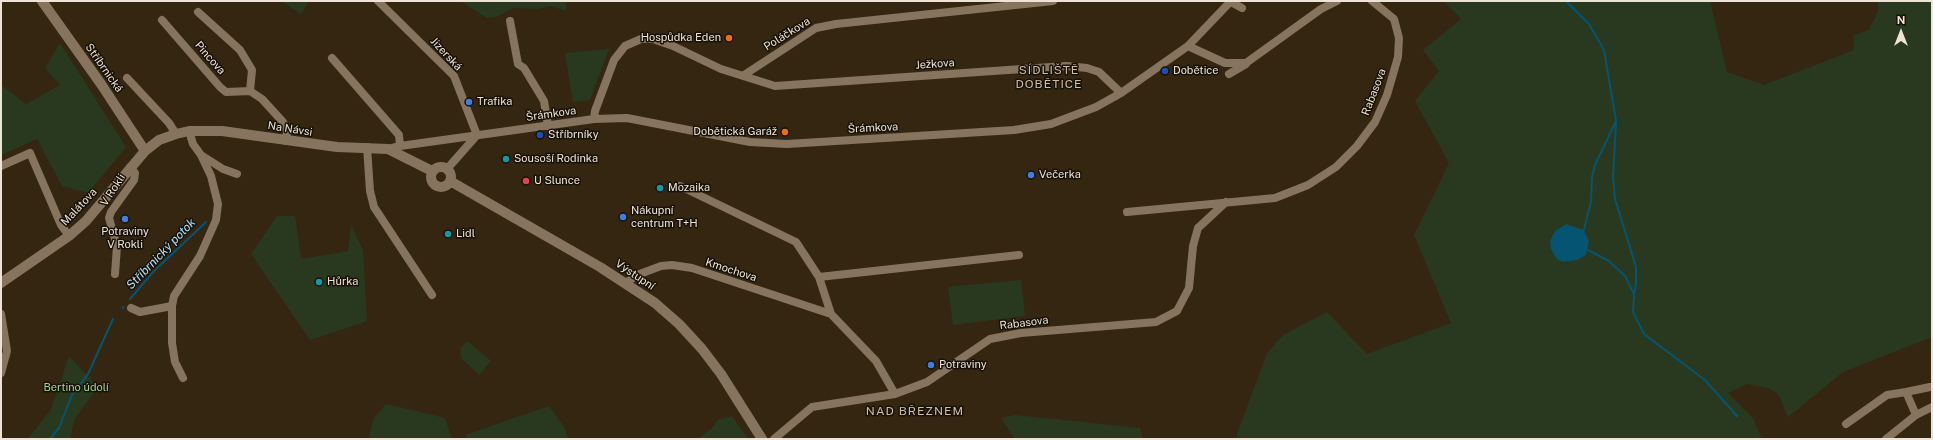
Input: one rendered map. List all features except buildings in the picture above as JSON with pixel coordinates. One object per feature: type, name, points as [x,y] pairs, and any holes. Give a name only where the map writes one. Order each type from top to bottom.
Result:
[{"type":"street","name":"Stříbrnická","points":[[42,1],[101,84],[145,151]]},
{"type":"street","name":"Jizerská","points":[[378,1],[454,76],[477,135]]},
{"type":"street","name":"Poláčkova","points":[[744,75],[816,28],[836,24],[1053,1]]},
{"type":"street","name":"Šrámkova","points":[[388,149],[477,135],[594,120],[627,118],[750,142],[787,144],[1014,130],[1051,124],[1096,107],[1122,93],[1188,46],[1231,1]]},
{"type":"street","points":[[1231,1],[1242,8]]},
{"type":"street","points":[[1229,74],[1321,9],[1337,1]]},
{"type":"street","name":"Rabasova","points":[[1127,212],[1274,198],[1308,184],[1336,167],[1357,146],[1375,122],[1387,95],[1398,57],[1399,38],[1394,19],[1372,1]]},
{"type":"street","points":[[198,12],[240,50],[252,70],[250,91],[262,99],[283,122],[287,130],[286,141]]},
{"type":"street","name":"Pincova","points":[[162,20],[226,92],[250,91]]},
{"type":"street","points":[[510,21],[518,64],[524,68],[544,101],[548,126]]},
{"type":"street","points":[[594,120],[595,111],[614,60],[625,46],[641,39],[653,39],[673,46],[722,69],[744,75]]},
{"type":"street","points":[[1188,46],[1225,63],[1246,63]]},
{"type":"street","points":[[332,58],[399,135],[400,146]]},
{"type":"street","name":"Ježkova","points":[[744,75],[775,86],[1066,66],[1087,68],[1099,72],[1122,93]]},
{"type":"street","points":[[127,78],[169,123],[176,134]]},
{"type":"street","name":"Na Návsi","points":[[145,151],[159,140],[176,134],[189,131],[222,131],[337,147],[388,149],[432,171]]},
{"type":"street","points":[[183,378],[175,362],[172,343],[172,306],[174,296],[200,256],[216,220],[218,204],[212,176],[201,155],[192,144],[189,131]]},
{"type":"street","points":[[447,169],[477,135]]},
{"type":"street","points":[[367,147],[370,191],[374,207],[432,295]]},
{"type":"street","name":"Malátova","points":[[1,283],[69,236],[86,220],[145,151]]},
{"type":"street","points":[[1,166],[30,153],[61,225],[69,236]]},
{"type":"street","points":[[201,155],[223,168],[237,174]]},
{"type":"street","points":[[439,166],[447,169],[451,176],[450,181],[443,187],[434,185],[431,181],[432,171],[439,166]]},
{"type":"street","name":"V Rokli","points":[[115,274],[117,246],[109,218],[110,212],[134,180],[135,173],[130,167]]},
{"type":"street","name":"Výstupní","points":[[450,181],[626,283],[655,303],[679,324],[702,349],[721,374],[762,439]]},
{"type":"street","name":"Kmochova","points":[[680,186],[796,242],[805,253],[819,277],[831,314],[876,361],[895,394]]},
{"type":"street","name":"Rabasova","points":[[774,439],[812,407],[895,394],[927,382],[990,339],[1021,333],[1156,322],[1177,311],[1189,288],[1193,246],[1198,228],[1226,202]]},
{"type":"street","points":[[819,277],[1019,255]]},
{"type":"street","name":"Kmochova","points":[[626,283],[637,275],[661,266],[672,265],[692,268],[831,314]]},
{"type":"street","points":[[131,308],[140,312],[172,306]]},
{"type":"street","points":[[1,314],[6,351],[1,373]]},
{"type":"street","points":[[1846,424],[1887,395],[1930,387]]},
{"type":"street","points":[[1906,392],[1916,415]]},
{"type":"street","points":[[1886,439],[1916,415],[1932,407]]},
{"type":"green space","points":[[281,1],[309,1],[301,14]]},
{"type":"green space","points":[[460,1],[567,1],[566,11],[551,6],[538,9],[513,8],[496,17],[487,18]]},
{"type":"green space","points":[[1444,1],[1710,1],[1727,72],[1764,85],[1854,50],[1853,36],[1869,30],[1879,9],[1877,1],[1932,1],[1932,337],[1843,372],[1788,417],[1778,394],[1768,388],[1747,384],[1728,393],[1753,418],[1762,439],[1237,439],[1237,434],[1267,353],[1283,335],[1327,312],[1367,354],[1451,323],[1414,235],[1449,163],[1415,101],[1439,71],[1423,50],[1461,19]]},
{"type":"green space","points":[[60,43],[126,147],[88,193],[62,186],[37,139],[1,155],[1,85],[26,104],[60,85],[45,68]]},
{"type":"green space","points":[[609,49],[590,100],[573,102],[565,53]]},
{"type":"green space","points":[[277,216],[295,216],[301,259],[348,251],[351,225],[363,250],[367,321],[310,340],[251,254]]},
{"type":"green space","points":[[1021,280],[1025,316],[953,325],[948,287]]},
{"type":"green space","points":[[467,341],[491,361],[479,375],[461,358],[460,349]]},
{"type":"green space","name":"Bertino údolí","points":[[69,356],[98,387],[74,420],[70,439],[28,439],[51,409]]},
{"type":"green space","points":[[386,404],[445,418],[452,439],[370,439],[369,436],[374,418]]},
{"type":"green space","points":[[549,406],[564,427],[569,439],[468,439],[465,435]]},
{"type":"green space","points":[[1015,415],[1140,428],[1143,439],[1015,439],[1001,418]]},
{"type":"green space","points":[[732,416],[748,439],[698,439],[713,427],[718,420]]},
{"type":"water","points":[[1566,224],[1583,230],[1589,240],[1586,255],[1577,260],[1562,262],[1556,258],[1551,249],[1550,241],[1555,231]]},
{"type":"waterway","points":[[1566,1],[1589,24],[1604,50],[1616,121],[1595,165],[1592,177],[1591,201],[1583,234]]},
{"type":"waterway","points":[[1616,122],[1613,177],[1615,199],[1636,267],[1636,284],[1634,294]]},
{"type":"waterway","name":"Stříbrnický potok","points":[[130,299],[154,271],[206,222]]},
{"type":"waterway","points":[[1586,249],[1609,261],[1625,276],[1634,294],[1633,312],[1644,334],[1705,380],[1737,416]]},
{"type":"waterway","name":"Stříbrnický potok","points":[[50,439],[59,428],[72,395],[88,374],[113,319]]},
{"type":"place","name":"Hospůdka Eden","points":[[729,38]]},
{"type":"place","name":"Dobětice","points":[[1165,71]]},
{"type":"place","name":"Trafika","points":[[469,102]]},
{"type":"place","name":"Dobětická Garáž","points":[[785,132]]},
{"type":"place","name":"Stříbrníky","points":[[540,135]]},
{"type":"place","name":"Sousoší Rodinka","points":[[506,159]]},
{"type":"place","name":"Večerka","points":[[1031,175]]},
{"type":"place","name":"U Slunce","points":[[526,181]]},
{"type":"place","name":"Mozaika","points":[[660,188]]},
{"type":"place","name":"Nákupní centrum T+H","points":[[623,217]]},
{"type":"place","name":"Potraviny V Rokli","points":[[125,219]]},
{"type":"place","name":"Lidl","points":[[448,234]]},
{"type":"place","name":"Hůrka","points":[[319,282]]},
{"type":"place","name":"Potraviny","points":[[931,365]]},
{"type":"district","name":"SÍDLIŠTĚ DOBĚTICE","points":[[1049,77]]},
{"type":"district","name":"NAD BŘEZNEM","points":[[915,411]]}]
